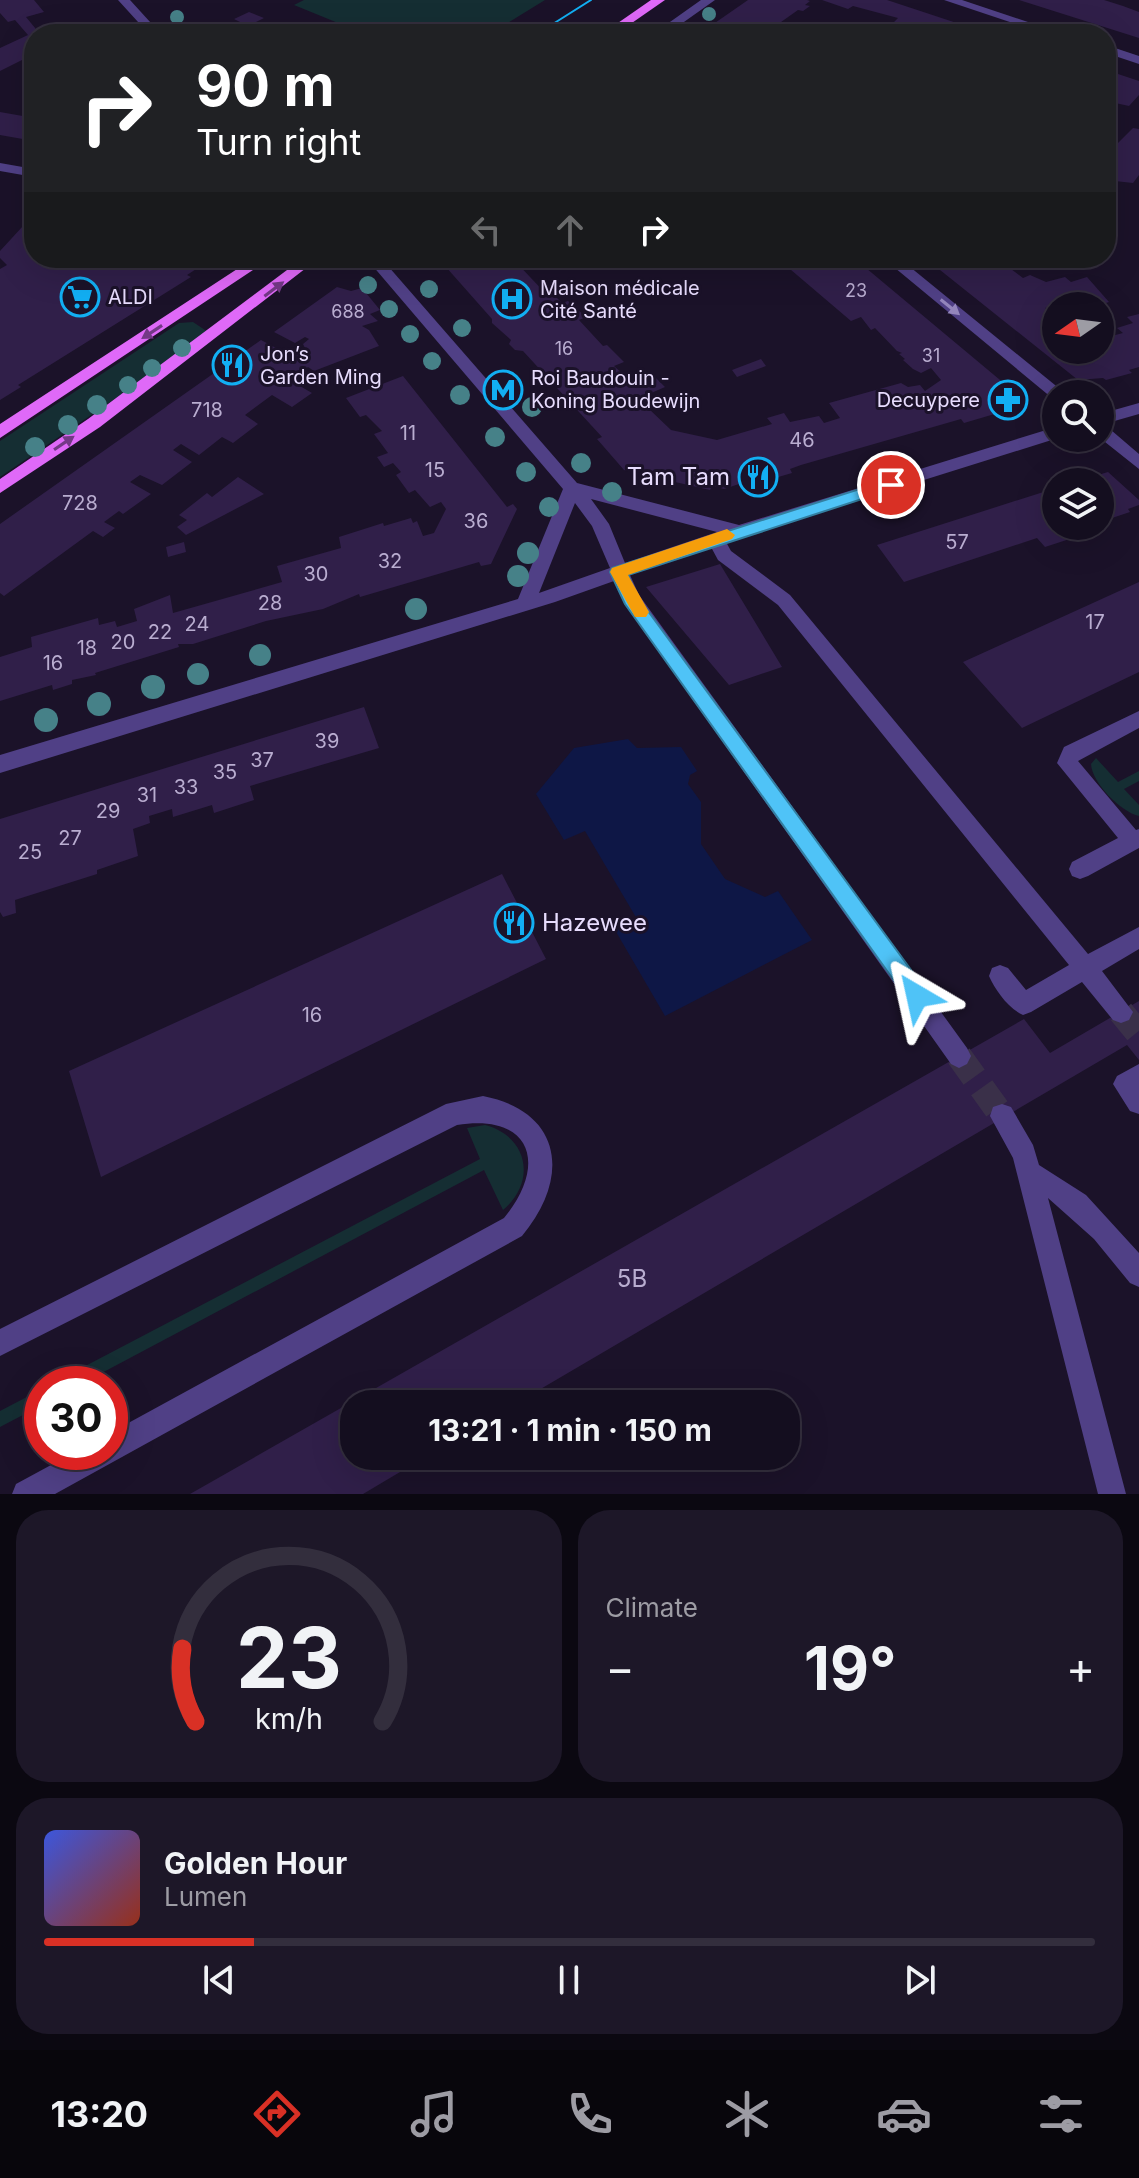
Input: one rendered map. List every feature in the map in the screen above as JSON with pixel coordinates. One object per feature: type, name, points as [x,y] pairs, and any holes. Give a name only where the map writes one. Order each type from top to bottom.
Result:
[{"type":"main road","points":[[623,24],[659,0]]},
{"type":"main road","points":[[0,432],[249,268]]},
{"type":"main road","points":[[0,487],[227,326],[300,268]]},
{"type":"main road","points":[[194,306],[227,326]]},
{"type":"street","points":[[124,0],[146,24]]},
{"type":"street","points":[[674,24],[709,0]]},
{"type":"street","points":[[950,0],[1026,24]]},
{"type":"street","points":[[1116,52],[1139,60]]},
{"type":"street","points":[[0,167],[24,171]]},
{"type":"street","points":[[382,268],[602,525],[631,599],[959,1056]]},
{"type":"street","points":[[902,268],[1042,381]]},
{"type":"street","points":[[1114,416],[1139,408]]},
{"type":"street","points":[[0,764],[525,604],[739,531],[1042,437]]},
{"type":"street","points":[[1114,441],[1139,463]]},
{"type":"street","points":[[572,488],[739,531]]},
{"type":"street","points":[[525,604],[572,488]]},
{"type":"street","points":[[716,539],[724,555],[784,600],[1121,1012]]},
{"type":"street","points":[[1080,869],[1136,840],[1067,763],[1071,753],[1139,719]]},
{"type":"street","points":[[1000,976],[1023,1004],[1139,937]]},
{"type":"street","points":[[1139,1076],[1125,1084],[1139,1102]]},
{"type":"street","points":[[0,1343],[455,1113],[486,1107],[515,1117],[526,1128],[540,1153],[541,1180],[532,1206],[513,1227],[128,1438]]},
{"type":"street","points":[[1002,1116],[1019,1140],[1029,1173],[1112,1494]]},
{"type":"street","points":[[1029,1173],[1057,1186],[1091,1215],[1139,1274]]},
{"type":"street","points":[[26,1494],[70,1470]]},
{"type":"green space","points":[[304,0],[545,0],[506,24],[341,24],[294,5]]},
{"type":"green space","points":[[193,322],[208,332],[206,337],[0,477],[0,441],[179,323]]},
{"type":"green space","points":[[1096,758],[1118,782],[1139,771],[1139,781],[1124,789],[1139,805],[1139,816],[1124,809],[1096,780],[1091,764]]},
{"type":"green space","points":[[485,1125],[500,1131],[519,1149],[524,1174],[521,1186],[503,1210],[484,1170],[115,1366],[85,1366],[480,1159],[467,1128]]},
{"type":"green space","points":[[24,1398],[24,1414],[0,1427],[0,1411]]},
{"type":"shaded area","points":[[628,739],[637,748],[681,747],[697,771],[690,775],[688,784],[701,802],[701,844],[725,879],[765,897],[778,891],[812,940],[665,1016],[615,930],[637,919],[585,831],[564,840],[536,794],[574,748]]},
{"type":"building","points":[[0,0],[34,0],[44,12],[26,17],[32,24],[24,24],[24,30],[15,20],[8,22],[0,13]]},
{"type":"building","points":[[748,0],[810,1],[805,5],[810,6],[803,11],[798,10],[778,24],[713,24]]},
{"type":"building","points":[[822,0],[887,0],[960,24],[896,24],[893,23],[898,18],[853,6],[848,9]]},
{"type":"building","points":[[1019,0],[1104,0],[1123,6],[1139,12],[1139,38],[1116,31],[1116,24],[1095,24]]},
{"type":"building","points":[[249,12],[264,18],[252,24],[234,19]]},
{"type":"building","points":[[24,37],[24,59],[0,71],[0,48]]},
{"type":"building","points":[[1116,73],[1139,81],[1139,95],[1129,106],[1116,103]]},
{"type":"building","points":[[0,112],[24,116],[24,139],[0,135]]},
{"type":"building","points":[[1133,128],[1139,129],[1139,175],[1133,183],[1116,181],[1116,145]]},
{"type":"building","name":"ALDI","points":[[24,225],[24,268],[198,268],[187,275],[191,277],[18,385],[21,387],[0,400],[0,269],[7,265],[0,258],[0,251]]},
{"type":"building","points":[[447,268],[521,268],[549,297],[554,295],[562,303],[568,301],[586,317],[579,320],[603,346],[607,345],[624,362],[614,366],[635,385],[655,377],[665,387],[649,394],[658,403],[648,408],[671,430],[717,440],[772,424],[767,418],[784,413],[790,422],[819,416],[824,423],[840,418],[829,403],[901,383],[908,387],[920,385],[925,391],[941,380],[931,368],[921,373],[913,369],[899,354],[902,353],[875,328],[871,330],[861,317],[851,321],[789,268],[866,268],[1018,395],[1015,408],[964,423],[961,419],[801,465],[790,469],[792,473],[751,485],[748,481],[724,489],[712,486],[710,490],[662,479],[664,475],[636,469],[634,473],[624,470],[597,439],[602,437],[523,351],[515,350],[509,344],[511,340],[492,323],[492,319]]},
{"type":"building","points":[[938,268],[1010,268],[1023,278],[1030,275],[1046,282],[1065,277],[1071,282],[1087,277],[1100,292],[1042,292],[1042,351]]},
{"type":"building","points":[[337,287],[351,291],[362,288],[380,310],[370,314],[378,321],[362,326],[369,330],[379,346],[314,371],[308,367],[300,373],[295,371],[286,378],[312,393],[292,407],[272,395],[245,415],[258,424],[233,443],[222,437],[199,455],[181,444],[173,450],[192,462],[162,485],[140,475],[130,482],[151,494],[123,514],[119,511],[104,522],[115,528],[103,537],[93,531],[4,596],[0,593],[0,524],[261,340],[289,355],[306,350],[303,344],[309,339],[305,337],[295,343],[274,332]]},
{"type":"building","points":[[1139,314],[1139,367],[1129,370],[1132,373],[1106,380],[1078,380],[1058,364],[1114,364],[1114,335],[1123,333],[1117,328],[1133,323],[1127,317]]},
{"type":"building","points":[[761,359],[766,366],[737,377],[732,370]]},
{"type":"building","points":[[403,376],[507,507],[513,504],[517,509],[491,564],[481,566],[479,562],[360,597],[359,594],[323,609],[266,621],[193,644],[178,644],[179,647],[72,680],[72,684],[53,690],[52,685],[0,701],[0,657],[32,647],[31,637],[98,618],[99,625],[115,621],[117,627],[137,621],[134,609],[170,595],[173,613],[282,582],[277,566],[341,548],[339,537],[383,523],[384,526],[411,518],[413,523],[417,521],[423,536],[434,533],[446,509],[441,502],[430,507],[415,490],[409,493],[396,475],[401,472],[393,463],[384,467],[377,457],[388,453],[374,434],[382,431],[366,415],[360,417],[346,398]]},
{"type":"building","points":[[238,477],[264,494],[186,535],[177,527],[187,520],[179,515],[207,493],[212,497]]},
{"type":"building","points":[[1114,477],[1139,500],[1139,505],[1128,509],[1130,512],[1114,517]]},
{"type":"building","points":[[1042,492],[1042,540],[1067,540],[1045,547],[1037,538],[904,582],[877,545]]},
{"type":"building","points":[[184,542],[186,552],[168,557],[166,547]]},
{"type":"building","points":[[720,564],[782,667],[729,685],[646,587]]},
{"type":"building","points":[[1139,582],[1139,672],[1022,728],[963,662]]},
{"type":"building","points":[[364,707],[379,748],[250,786],[254,800],[214,813],[212,805],[173,817],[172,809],[149,816],[150,823],[133,829],[138,856],[97,870],[97,874],[15,900],[16,913],[3,917],[0,912],[0,819]]},
{"type":"building","points":[[502,874],[546,959],[101,1177],[69,1071]]},
{"type":"building","points":[[1139,1001],[1139,1060],[1127,1045],[539,1390],[373,1390],[1024,1019],[1050,1053]]},
{"type":"building","points":[[340,1409],[340,1470],[403,1470],[363,1494],[190,1494]]},
{"type":"tunnel","points":[[1121,1012],[1139,1034]]},
{"type":"tunnel","points":[[959,1056],[1002,1116]]},
{"type":"tram line","points":[[553,24],[591,0]]},
{"type":"slow traffic","points":[[640,612],[618,572],[727,535]]},
{"type":"place","name":"ALDI","points":[[80,297]]},
{"type":"place","name":"Maison médicale Cité Santé","points":[[512,299]]},
{"type":"place","name":"Jon’s Garden Ming","points":[[232,365]]},
{"type":"place","name":"Roi Baudouin - Koning Boudewijn","points":[[503,390]]},
{"type":"place","name":"Decuypere","points":[[1008,400]]},
{"type":"place","name":"Tam Tam","points":[[758,477]]},
{"type":"place","name":"Hazewee","points":[[514,923]]},
{"type":"route","points":[[891,485],[618,572],[631,599],[917,996]]}]
